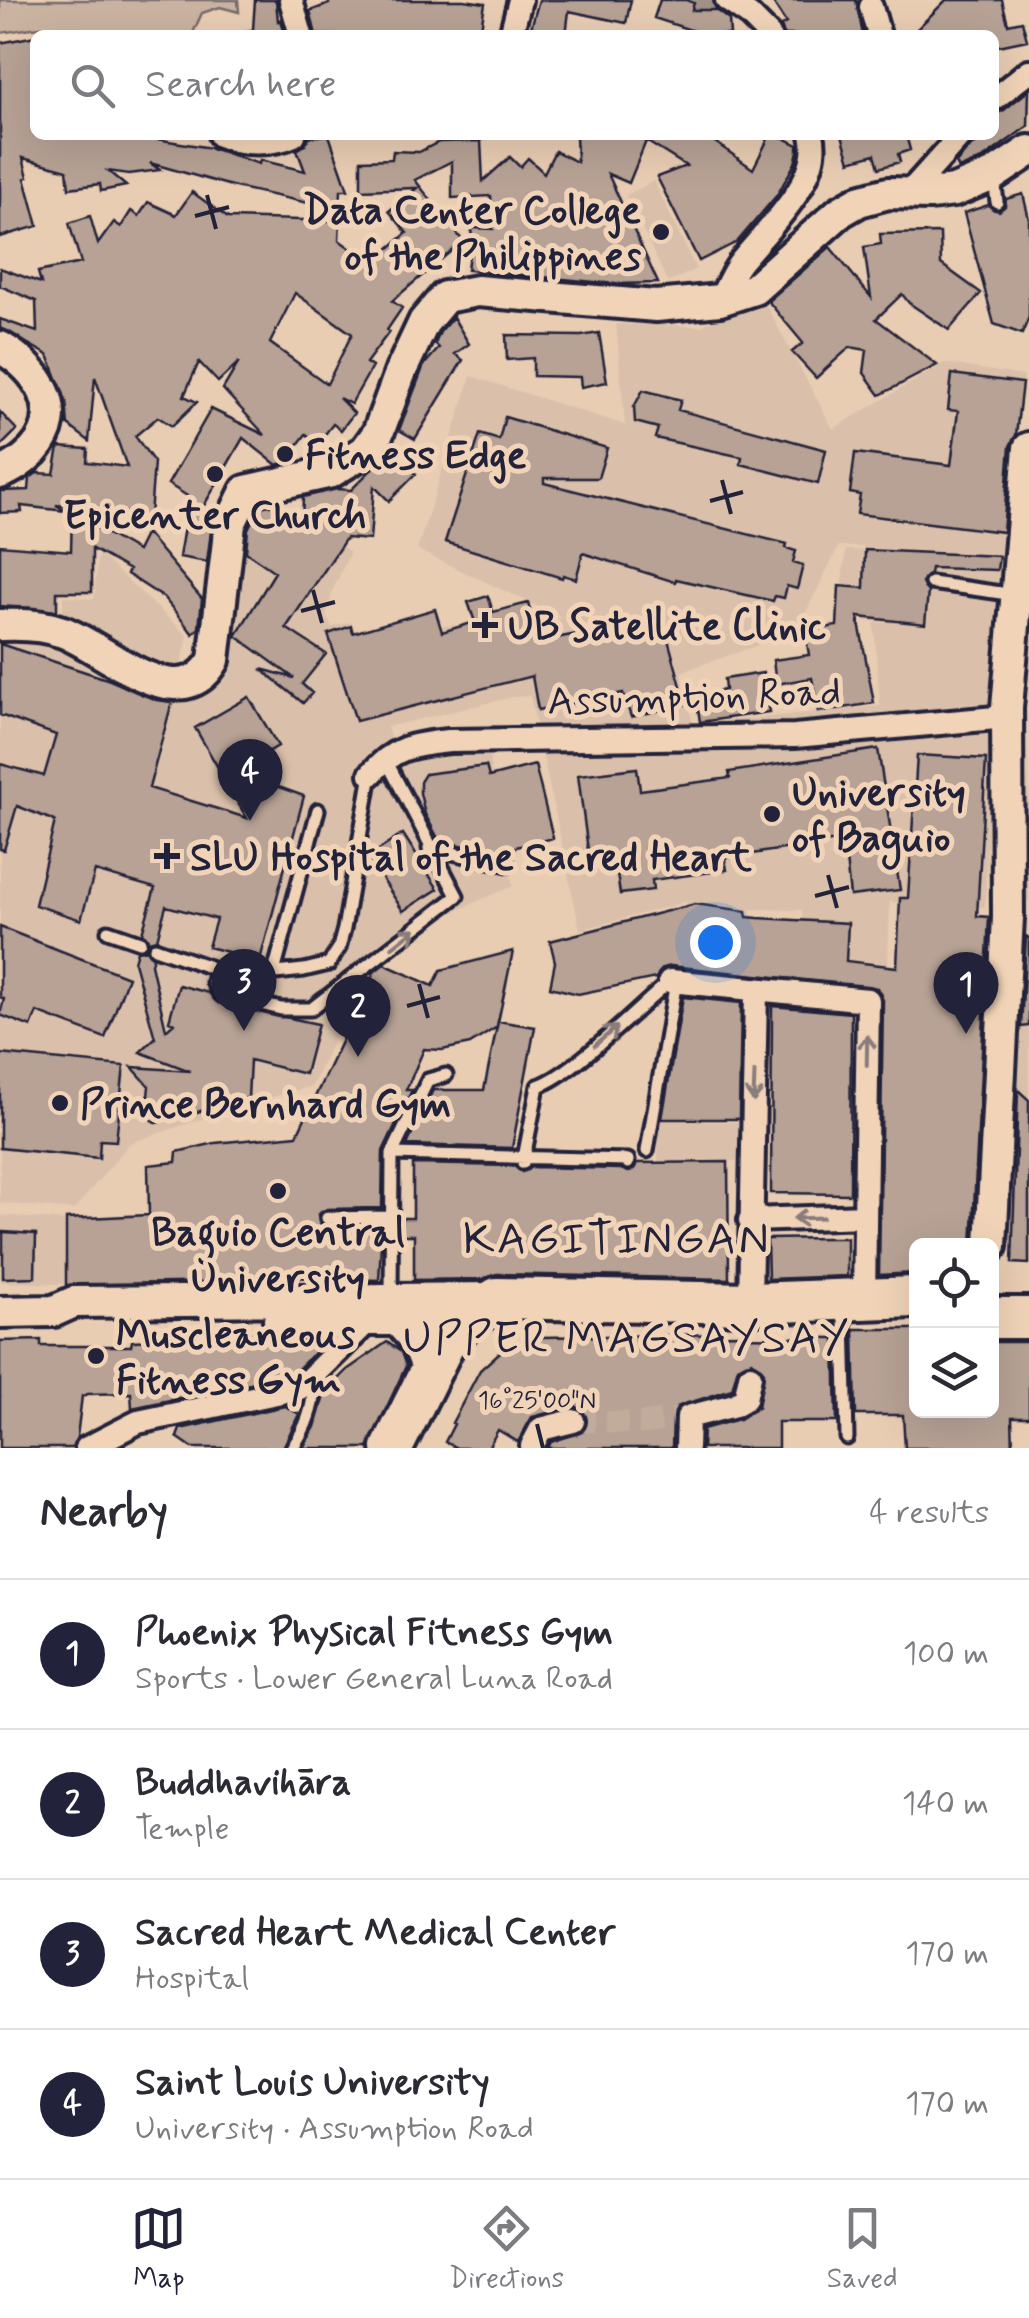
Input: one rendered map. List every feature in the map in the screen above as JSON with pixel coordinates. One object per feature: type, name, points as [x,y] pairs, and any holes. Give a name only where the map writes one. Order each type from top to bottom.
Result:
[{"type":"highway","points":[[999,1292],[1029,1292]]},
{"type":"highway","points":[[445,1321],[854,1309],[909,1298]]},
{"type":"highway","points":[[445,1321],[750,1303],[854,1309],[909,1318]]},
{"type":"highway","points":[[999,1318],[1029,1318]]},
{"type":"highway","points":[[392,1448],[445,1321]]},
{"type":"highway","points":[[416,1448],[445,1321]]},
{"type":"main road","points":[[0,626],[62,632],[159,683],[202,678],[214,660],[230,524],[246,491],[330,472],[365,452],[378,433],[424,322],[446,297],[477,292],[656,306],[720,300],[754,289],[840,212],[858,201],[888,193],[995,189],[1029,152]]},
{"type":"main road","points":[[0,347],[18,357],[38,378],[49,417],[45,437],[26,458],[0,473]]},
{"type":"main road","points":[[991,1238],[1003,1028],[1018,924],[1016,595],[1029,448]]},
{"type":"main road","points":[[1003,1028],[1029,1000]]},
{"type":"main road","points":[[0,1312],[54,1311],[76,1324],[445,1321]]},
{"type":"street","points":[[291,0],[300,30]]},
{"type":"street","points":[[512,30],[520,0]]},
{"type":"street","points":[[727,0],[764,30]]},
{"type":"street","points":[[871,7],[877,30]]},
{"type":"street","points":[[999,95],[1029,71]]},
{"type":"street","points":[[230,140],[278,140]]},
{"type":"street","points":[[720,300],[737,267],[776,222],[800,185],[812,162],[812,140]]},
{"type":"street","points":[[908,193],[950,140]]},
{"type":"street","name":"Assumption Road","points":[[378,766],[399,750],[449,741],[795,736],[1015,713]]},
{"type":"street","points":[[673,981],[868,1000],[865,1216],[854,1309]]},
{"type":"street","points":[[750,1303],[756,990]]},
{"type":"street","points":[[750,1220],[865,1216]]},
{"type":"street","points":[[87,1448],[138,1422],[300,1388],[313,1375],[445,1321]]},
{"type":"street","points":[[687,1448],[688,1417],[735,1405],[745,1398],[750,1376]]},
{"type":"street","points":[[532,1447],[541,1429],[574,1421]]},
{"type":"lane","points":[[931,583],[1016,595]]},
{"type":"lane","points":[[216,970],[214,988],[237,1000],[298,1011],[321,1004],[457,896],[378,766]]},
{"type":"lane","points":[[155,948],[238,977],[329,964],[339,948],[378,766]]},
{"type":"lane","points":[[274,972],[318,810]]},
{"type":"lane","points":[[429,848],[508,865]]},
{"type":"lane","points":[[108,930],[140,942]]},
{"type":"lane","points":[[524,1160],[538,1086],[548,1083],[673,981]]},
{"type":"lane","points":[[647,1151],[673,981]]},
{"type":"lane","points":[[445,1321],[390,1217],[392,1154],[428,1080],[446,1075]]},
{"type":"lane","points":[[392,1154],[628,1163]]},
{"type":"lane","points":[[326,1218],[390,1217]]},
{"type":"lane","points":[[847,1438],[854,1309]]},
{"type":"lane","points":[[292,1448],[306,1429],[306,1416],[313,1401],[313,1375]]},
{"type":"shaded area","points":[[0,0],[238,0],[239,12],[220,7],[202,13],[194,30],[51,27],[0,33]]},
{"type":"shaded area","name":"Data Center College of the Philippines","points":[[654,181],[696,269],[668,283],[626,195]]},
{"type":"shaded area","points":[[763,299],[833,429],[944,363],[1024,376],[1001,555],[1004,586],[998,586],[985,907],[890,902],[888,965],[852,960],[848,994],[802,990],[802,910],[751,909],[760,985],[707,977],[686,902],[580,930],[530,696],[387,727],[390,738],[414,757],[487,747],[513,886],[377,945],[312,1086],[130,1143],[74,1210],[0,1203],[0,630],[25,629],[190,692],[241,506],[268,493],[350,552],[326,616],[332,627],[351,622],[355,632],[563,618],[417,550],[471,376],[625,425],[616,324],[700,326]],"holes":[[[839,546],[961,553],[846,550],[837,618],[890,623],[874,623],[880,706],[693,724],[681,672],[796,632]]]},
{"type":"shaded area","points":[[98,553],[188,636],[181,666],[162,667],[63,623],[63,596],[94,599]]},
{"type":"shaded area","points":[[1029,751],[1029,902],[1023,889]]},
{"type":"shaded area","points":[[1029,1017],[1029,1099],[1018,1090],[1021,1025]]},
{"type":"shaded area","points":[[658,1121],[740,1122],[739,1161],[658,1163]]},
{"type":"shaded area","points":[[0,1215],[64,1221],[65,1284],[0,1282]]},
{"type":"building","points":[[255,0],[276,0],[278,21],[281,20],[284,30],[250,30]]},
{"type":"building","points":[[328,0],[485,3],[481,30],[315,30],[310,11],[329,4]]},
{"type":"building","points":[[539,0],[631,0],[626,23],[569,11],[567,30],[530,30]]},
{"type":"building","points":[[660,0],[686,0],[694,3],[692,10],[716,10],[729,20],[730,30],[691,30],[654,18]]},
{"type":"building","points":[[771,0],[856,0],[862,30],[782,30],[781,26],[786,23]]},
{"type":"building","points":[[946,0],[1002,0],[1008,24],[1022,21],[1027,40],[999,46],[999,30],[916,30]]},
{"type":"building","points":[[30,37],[30,140],[162,140],[305,171],[297,150],[308,140],[331,140],[348,190],[341,190],[340,210],[150,163],[160,170],[129,174],[108,171],[126,186],[101,191],[100,184],[69,188],[67,170],[23,158],[38,226],[0,237],[0,43]]},
{"type":"building","points":[[1029,90],[1028,126],[984,158],[959,169],[956,163],[972,145],[999,140],[999,112]]},
{"type":"building","points":[[576,140],[712,140],[753,169],[768,140],[788,140],[798,145],[795,163],[777,195],[737,242],[699,261],[657,177],[686,166],[646,141],[629,183],[608,174],[658,283],[616,284],[467,270],[472,228],[493,229],[491,196],[452,198],[452,161],[415,180],[463,241],[392,301],[402,308],[366,363],[372,367],[351,404],[339,398],[354,413],[341,430],[333,424],[318,443],[306,434],[284,463],[277,465],[243,438],[199,514],[213,517],[207,562],[179,557],[189,497],[168,484],[211,409],[265,435],[223,389],[239,362],[218,382],[199,362],[184,396],[197,402],[172,426],[158,417],[135,436],[154,462],[150,516],[56,505],[66,511],[21,506],[22,512],[0,513],[0,491],[29,490],[30,478],[37,473],[54,474],[59,447],[88,449],[87,462],[127,467],[95,377],[89,441],[68,425],[66,401],[48,355],[0,328],[0,319],[37,332],[36,301],[0,286],[0,268],[41,283],[38,272],[81,263],[69,223],[90,216],[98,244],[114,222],[121,227],[131,211],[139,216],[148,202],[176,215],[192,192],[228,218],[340,221],[339,240],[374,261],[407,233],[389,211],[417,188],[361,190],[361,160],[392,159],[393,151],[419,152],[439,142],[481,141],[483,181],[510,157],[520,167],[528,158],[544,173],[555,151],[577,162]],"holes":[[[295,293],[352,334],[327,384],[270,343]]]},
{"type":"building","points":[[844,140],[907,140],[910,150],[898,154],[900,162],[879,168],[875,154],[850,161]]},
{"type":"building","points":[[1023,194],[1029,219],[1029,317],[1022,334],[994,324],[964,213],[988,205],[999,211],[1006,199]]},
{"type":"building","points":[[940,233],[941,264],[981,293],[949,330],[902,294],[876,319],[937,365],[880,395],[864,373],[867,350],[850,347],[816,378],[792,352],[803,343],[768,301],[830,247],[871,297],[864,247],[881,244],[880,234]]},
{"type":"building","points":[[453,317],[469,344],[455,354],[463,360],[415,439],[399,430],[424,365],[439,348],[435,344],[440,332]]},
{"type":"building","points":[[599,333],[607,382],[581,387],[580,377],[533,376],[533,358],[507,360],[506,335]]},
{"type":"building","points":[[952,374],[1022,383],[1016,435],[1010,446],[1003,532],[857,514],[860,495],[850,493],[855,453],[951,465],[958,411],[948,410]]},
{"type":"building","points":[[643,390],[681,400],[678,410],[826,450],[818,484],[741,464],[742,457],[655,438],[658,428],[635,422],[634,407]]},
{"type":"building","points":[[0,412],[17,430],[0,447]]},
{"type":"building","points":[[505,417],[607,448],[598,478],[544,478],[544,483],[787,544],[786,548],[796,551],[793,562],[803,565],[797,589],[787,586],[784,598],[775,596],[773,601],[676,579],[675,582],[583,553],[576,579],[563,575],[562,578],[445,542],[480,434],[499,440]]},
{"type":"building","points":[[391,450],[416,474],[389,501],[374,486],[370,540],[346,538],[286,628],[326,654],[302,684],[312,693],[303,703],[261,669],[294,678],[236,636],[275,572],[246,552],[248,529],[259,507],[275,504],[302,522],[303,497],[337,489],[351,490]]},
{"type":"building","points":[[72,514],[137,551],[146,533],[202,599],[199,628],[193,634],[164,598],[127,574],[129,570],[92,549],[92,592],[57,592],[57,611],[0,606],[0,545],[71,551]]},
{"type":"building","points":[[865,550],[999,556],[997,570],[931,568],[922,583],[928,592],[925,624],[858,617],[874,703],[818,712],[812,678],[776,684],[773,660],[809,655],[805,631],[837,626],[839,586],[864,588]]},
{"type":"building","points":[[488,596],[493,612],[528,603],[532,617],[544,614],[551,639],[602,629],[600,623],[662,618],[686,704],[631,717],[623,693],[538,710],[532,676],[356,721],[328,634],[351,626],[353,633],[435,609],[442,632],[475,622],[468,602]]},
{"type":"building","name":"SLU Hospital of the Sacred Heart","points":[[0,644],[110,680],[156,700],[172,702],[149,788],[247,818],[238,803],[245,775],[304,796],[260,960],[208,947],[216,919],[166,906],[157,939],[149,941],[142,933],[155,888],[95,871],[81,920],[35,905],[55,821],[17,806],[4,850],[0,849],[0,764],[44,776],[56,735],[0,715]]},
{"type":"building","points":[[763,673],[769,712],[700,722],[696,695],[725,690],[724,679]]},
{"type":"building","points":[[249,697],[278,746],[224,778],[195,728]]},
{"type":"building","points":[[878,749],[900,890],[850,896],[844,840],[725,858],[727,870],[652,880],[653,890],[620,894],[614,854],[589,858],[578,775],[637,768],[640,790],[730,778],[729,772]]},
{"type":"building","points":[[917,755],[986,759],[977,916],[989,917],[972,1238],[909,1238],[909,1273],[879,1275],[883,1000],[877,988],[671,966],[663,968],[656,978],[578,994],[550,987],[555,962],[550,941],[695,904],[746,911],[747,917],[848,923],[846,961],[897,967],[900,898],[908,898]]},
{"type":"building","points":[[535,765],[553,838],[504,850],[505,855],[439,840],[425,814],[420,793],[425,774],[486,766],[489,777]]},
{"type":"building","points":[[403,834],[438,889],[403,911],[368,857]]},
{"type":"building","points":[[0,927],[128,977],[105,1038],[37,1012],[31,1027],[0,1015],[4,999],[0,997]]},
{"type":"building","points":[[1026,936],[1029,1026],[1021,1027]]},
{"type":"building","points":[[146,949],[153,957],[151,964],[166,1030],[174,1023],[169,1021],[179,985],[209,993],[218,1003],[318,1024],[305,1074],[250,1060],[248,1098],[157,1123],[146,1116],[149,1086],[132,1067],[190,1071],[140,1052],[155,1038],[134,962],[137,951]]},
{"type":"building","points":[[513,951],[497,1027],[470,1044],[424,1049],[406,1090],[412,1090],[383,1151],[382,1208],[327,1209],[318,1214],[319,1222],[326,1227],[382,1226],[379,1280],[282,1277],[282,1281],[66,1285],[66,1219],[149,1215],[148,1165],[176,1162],[177,1152],[215,1143],[297,1135],[374,972],[384,964],[433,986],[441,970]]},
{"type":"building","points":[[683,997],[741,1003],[739,1119],[662,1119]]},
{"type":"building","points":[[772,1006],[851,1013],[850,1194],[771,1193]]},
{"type":"building","points":[[498,1021],[535,1027],[512,1148],[407,1145],[433,1090],[484,1090]]},
{"type":"building","name":"Prince Bernhard Gym","points":[[0,1054],[124,1066],[116,1141],[100,1140],[99,1158],[0,1148]]},
{"type":"building","points":[[1018,1090],[1029,1100],[1029,1264],[1012,1263]]},
{"type":"building","points":[[728,1162],[729,1279],[497,1274],[482,1279],[414,1280],[414,1235],[401,1235],[401,1218],[413,1218],[413,1164],[514,1166],[522,1172],[531,1167],[629,1172],[637,1163]]},
{"type":"building","points":[[3,1232],[36,1234],[35,1277],[3,1278]]},
{"type":"building","points":[[847,1238],[847,1276],[768,1279],[767,1239]]},
{"type":"building","points":[[854,1329],[909,1329],[909,1418],[999,1418],[999,1342],[1029,1342],[1029,1417],[1012,1417],[1013,1448],[905,1448],[903,1415],[856,1415]]},
{"type":"building","points":[[244,1332],[320,1342],[293,1374],[132,1408],[131,1393],[88,1394],[82,1396],[72,1448],[0,1448],[0,1341],[41,1340],[41,1346],[131,1346],[132,1341],[244,1341]]},
{"type":"building","points":[[738,1334],[835,1338],[837,1422],[778,1422],[778,1448],[702,1448],[703,1429],[739,1419],[758,1407],[764,1372],[752,1361],[738,1367],[732,1389],[677,1407],[672,1448],[548,1448],[551,1442],[584,1431],[587,1416],[576,1406],[532,1417],[518,1442],[498,1430],[488,1448],[457,1448],[445,1442],[480,1370],[509,1344],[540,1337]]},
{"type":"building","points":[[387,1342],[401,1352],[406,1366],[368,1448],[303,1448],[315,1427],[325,1392],[347,1370]]},
{"type":"building","points":[[285,1406],[299,1414],[283,1448],[193,1448],[177,1437],[180,1429]]},
{"type":"waterway","points":[[702,0],[703,30]]},
{"type":"tunnel","points":[[573,1421],[646,1423],[688,1417]]},
{"type":"place","name":"Data Center College of the Philippines","points":[[661,232]]},
{"type":"place","name":"Fitness Edge","points":[[285,454]]},
{"type":"place","name":"Epicenter Church","points":[[215,474]]},
{"type":"place","name":"UB Satellite Clinic","points":[[485,625]]},
{"type":"place","name":"University of Baguio","points":[[772,814]]},
{"type":"place","name":"Saint Louis University","points":[[250,821]]},
{"type":"place","name":"SLU Hospital of the Sacred Heart","points":[[167,856]]},
{"type":"place","name":"Sacred Heart Medical Center","points":[[244,1031]]},
{"type":"place","name":"Phoenix Physical Fitness Gym","points":[[966,1034]]},
{"type":"place","name":"Buddhavihāra","points":[[358,1057]]},
{"type":"place","name":"Prince Bernhard Gym","points":[[60,1103]]},
{"type":"place","name":"Baguio Central University","points":[[278,1191]]},
{"type":"place","name":"Muscleaneous Fitness Gym","points":[[96,1356]]},
{"type":"district","name":"KAGITINGAN","points":[[617,1237]]},
{"type":"district","name":"UPPER MAGSAYSAY","points":[[627,1336]]}]
